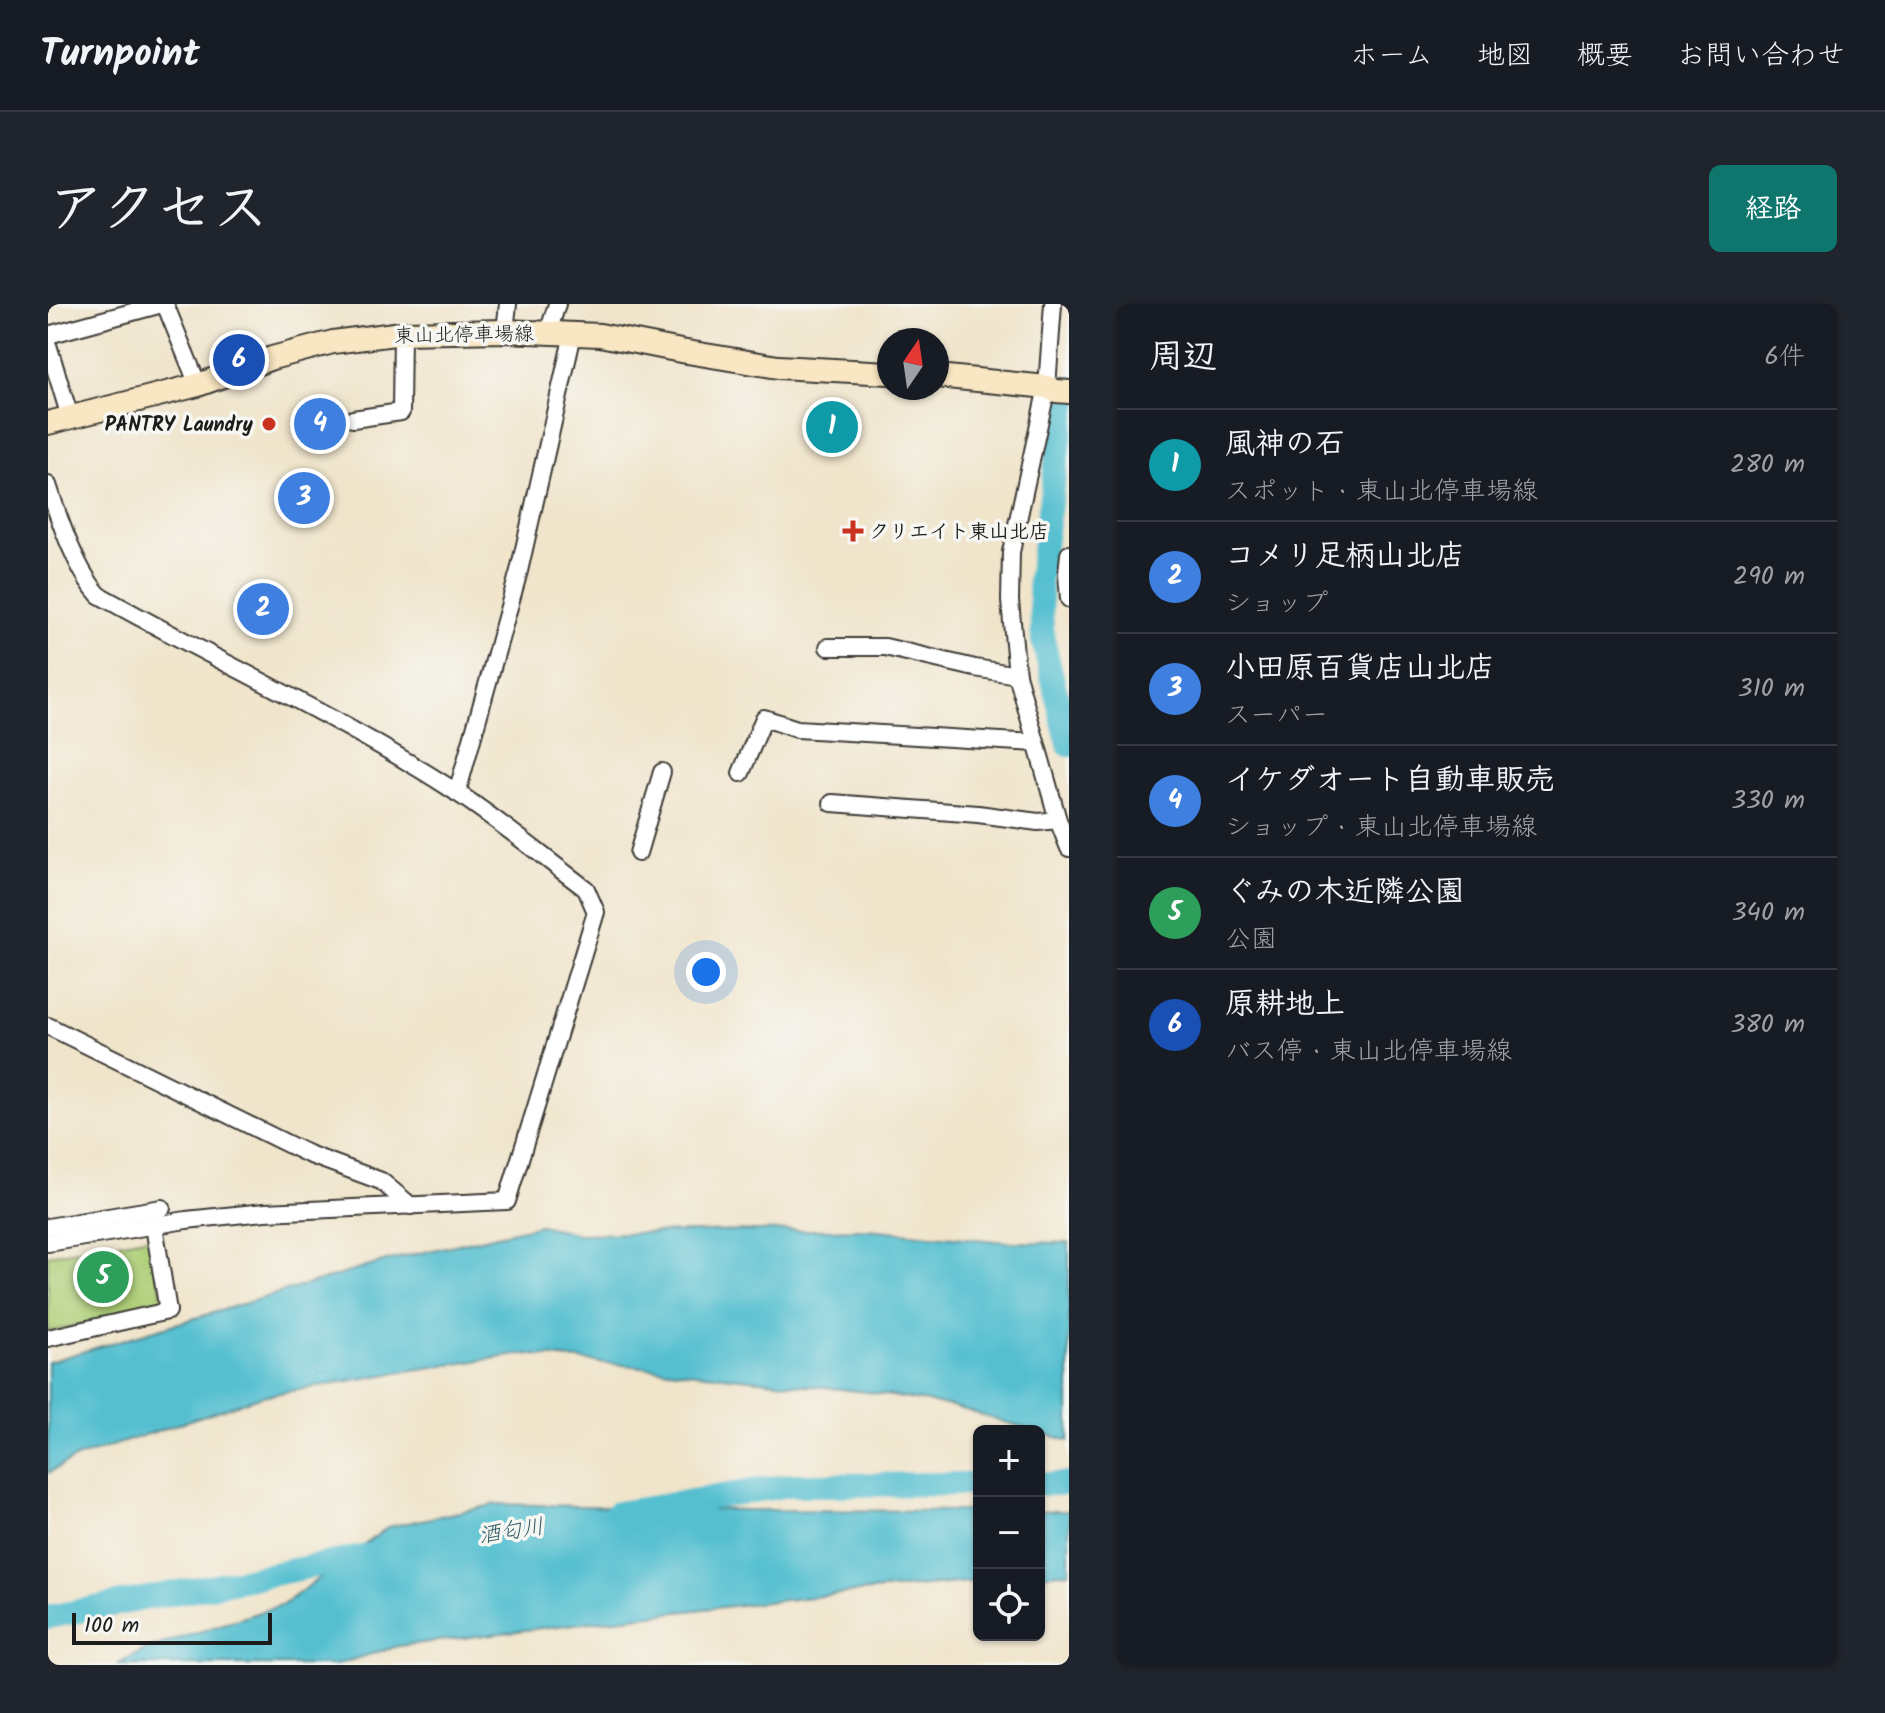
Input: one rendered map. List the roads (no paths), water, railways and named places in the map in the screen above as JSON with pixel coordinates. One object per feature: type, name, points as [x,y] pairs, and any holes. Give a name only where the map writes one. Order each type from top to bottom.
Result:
[{"type":"main road","name":"東山北停車場線","points":[[59,420],[198,385],[272,358],[333,342],[402,333],[505,331],[600,335],[778,367],[877,372]]},
{"type":"main road","points":[[949,377],[1057,390]]},
{"type":"street","points":[[48,335],[164,304],[198,385]]},
{"type":"street","points":[[505,331],[508,304]]},
{"type":"street","points":[[548,333],[557,304]]},
{"type":"street","points":[[1053,304],[1057,390],[1011,552],[1010,601],[1017,675],[1058,820],[1069,848]]},
{"type":"street","points":[[353,419],[401,412],[402,333]]},
{"type":"street","points":[[457,793],[519,571],[573,334]]},
{"type":"street","points":[[48,345],[59,420]]},
{"type":"street","points":[[48,485],[81,570],[99,595],[302,702],[457,793],[586,889],[596,912],[507,1201],[265,1212],[186,1220],[48,1243]]},
{"type":"street","points":[[1069,554],[1069,599]]},
{"type":"street","points":[[828,647],[885,647],[1017,675]]},
{"type":"street","points":[[741,773],[764,718],[797,729],[1036,743]]},
{"type":"street","points":[[638,853],[662,772]]},
{"type":"street","points":[[832,803],[978,814],[1038,822],[1058,820]]},
{"type":"street","points":[[48,1026],[308,1154],[381,1181],[411,1206]]},
{"type":"street","points":[[48,1227],[162,1208]]},
{"type":"street","points":[[48,1338],[168,1311],[154,1226]]},
{"type":"water","points":[[540,1225],[579,1234],[867,1229],[1008,1242],[1069,1243],[1069,1441],[1045,1434],[1045,1425],[1015,1425],[951,1406],[867,1392],[525,1354],[262,1396],[76,1458],[48,1473],[48,1362],[390,1260]]},
{"type":"water","points":[[497,1504],[973,1511],[973,1582],[615,1619],[398,1646],[335,1665],[117,1665],[147,1649],[284,1604],[388,1527]]},
{"type":"water","points":[[1045,1511],[1069,1511],[1069,1572],[1045,1574]]},
{"type":"waterway","points":[[1069,388],[1039,580],[1043,640],[1069,745]]},
{"type":"waterway","name":"酒匂川","points":[[617,1513],[790,1485],[973,1484]]},
{"type":"waterway","name":"酒匂川","points":[[1045,1484],[1069,1484]]},
{"type":"waterway","name":"酒匂川","points":[[48,1617],[372,1555]]},
{"type":"place","name":"原耕地上","points":[[239,360]]},
{"type":"place","name":"PANTRY Laundry","points":[[269,424]]},
{"type":"place","name":"イケダオート自動車販売","points":[[320,424]]},
{"type":"place","name":"風神の石","points":[[832,427]]},
{"type":"place","name":"小田原百貨店山北店","points":[[304,498]]},
{"type":"place","name":"クリエイト東山北店","points":[[853,531]]},
{"type":"place","name":"コメリ足柄山北店","points":[[263,609]]},
{"type":"place","name":"ぐみの木近隣公園","points":[[103,1277]]}]
